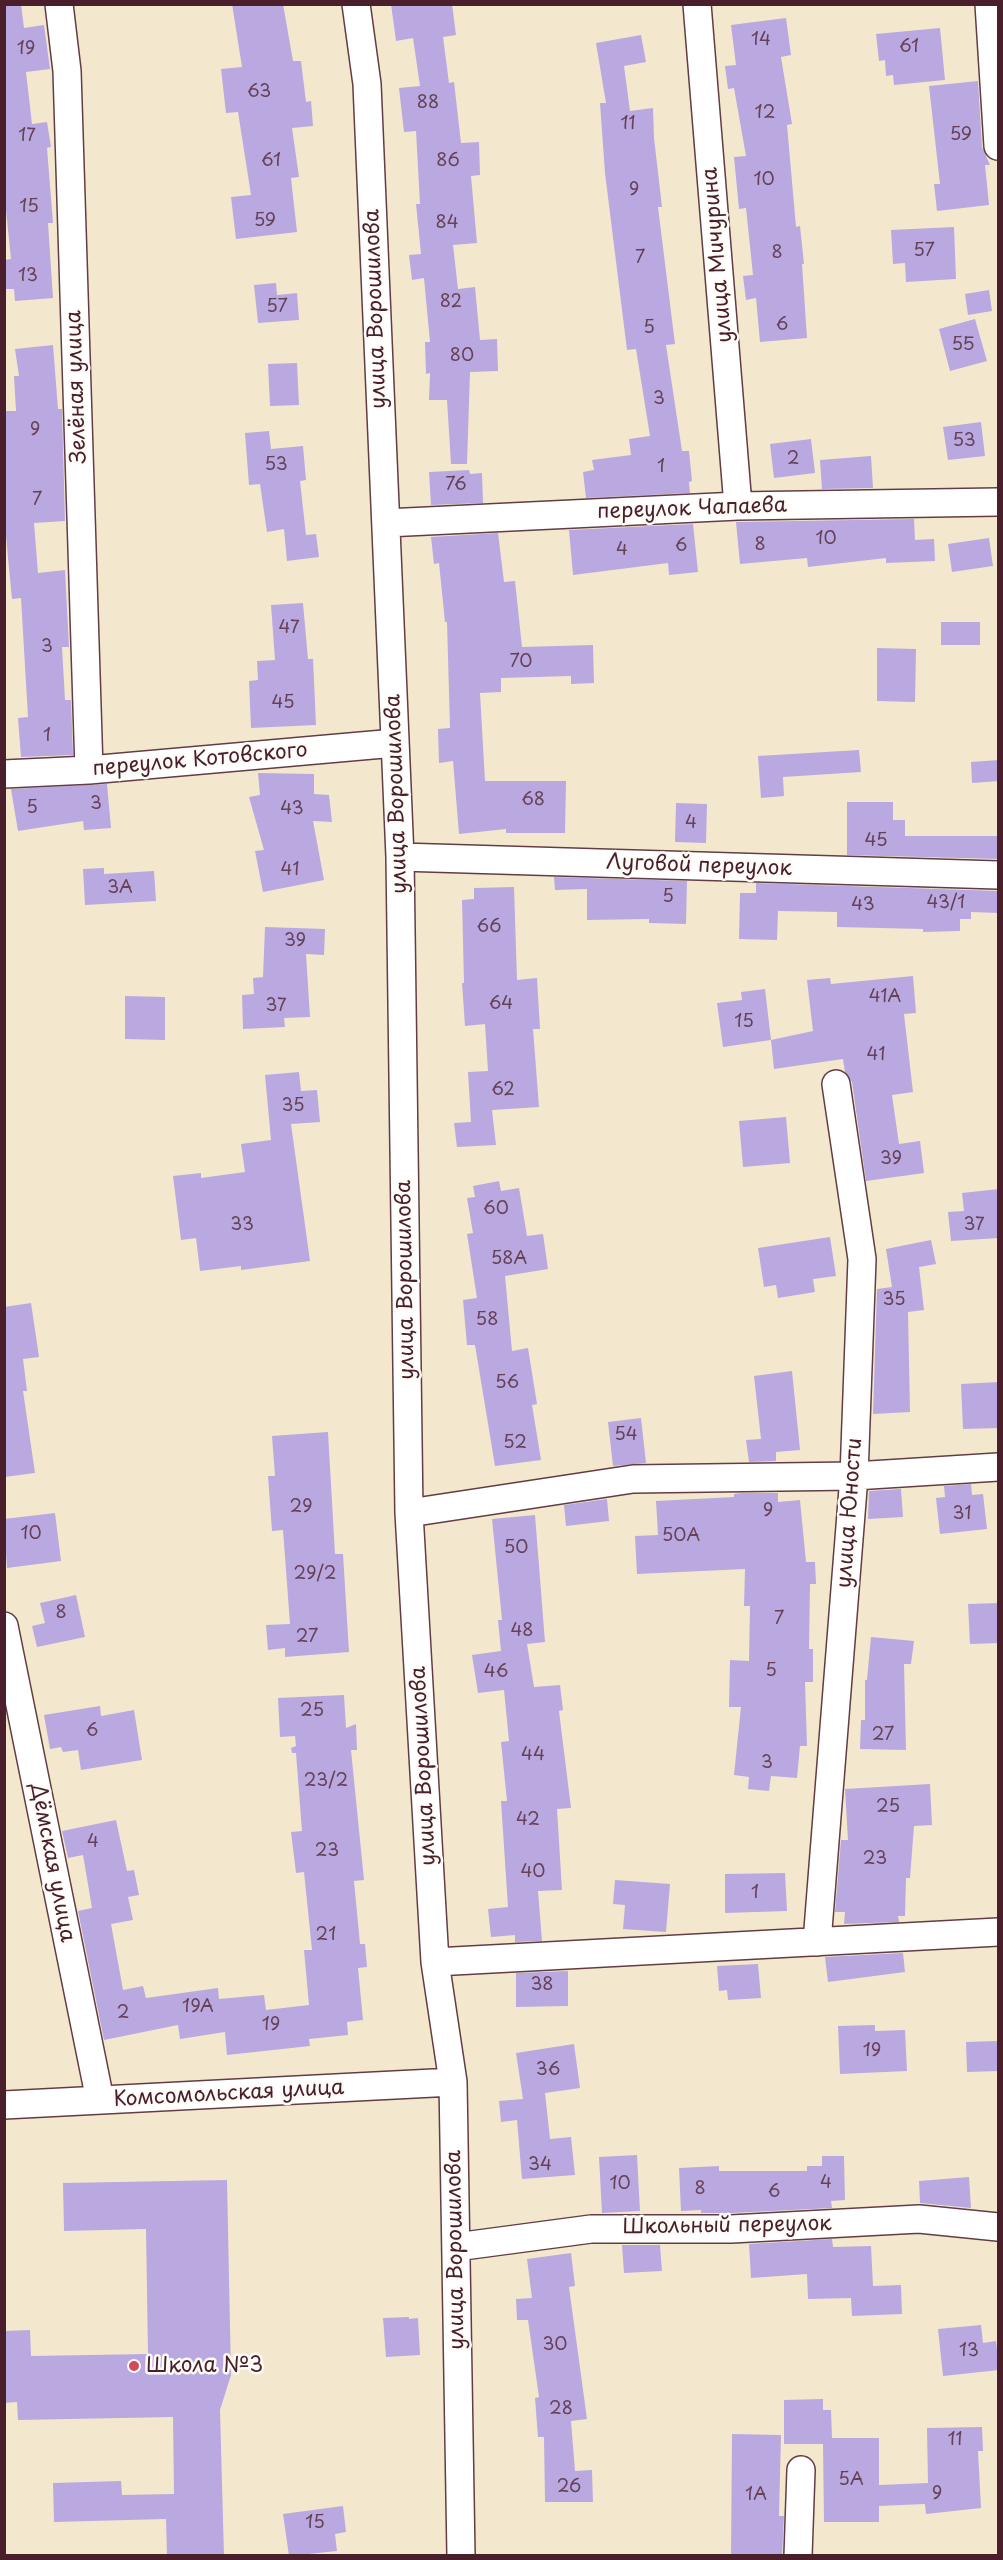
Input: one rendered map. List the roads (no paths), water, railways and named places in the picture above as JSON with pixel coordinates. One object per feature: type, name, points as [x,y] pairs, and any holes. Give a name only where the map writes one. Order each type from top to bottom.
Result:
[{"type":"street","name":"Зелёная улица","points":[[59,4],[67,71],[90,770]]},
{"type":"street","name":"улица Ворошилова","points":[[356,4],[367,84],[400,857],[409,1513],[435,1962],[453,2082],[460,2556]]},
{"type":"street","name":"улица Мичурина","points":[[697,4],[738,506]]},
{"type":"street","points":[[989,4],[999,146]]},
{"type":"street","name":"переулок Чапаева","points":[[386,523],[738,506],[999,502]]},
{"type":"street","name":"переулок Котовского","points":[[4,774],[90,770],[395,743]]},
{"type":"street","name":"Луговой переулок","points":[[400,857],[999,875]]},
{"type":"street","name":"улица Юности","points":[[817,1942],[854,1476],[862,1259],[836,1084]]},
{"type":"street","points":[[409,1513],[633,1479],[854,1476],[999,1467]]},
{"type":"street","name":"Дёмская улица","points":[[4,1626],[100,2100]]},
{"type":"street","points":[[435,1962],[999,1932]]},
{"type":"street","name":"Комсомольская улица","points":[[4,2105],[453,2082]]},
{"type":"street","name":"Школьный переулок","points":[[456,2247],[591,2229],[731,2229],[919,2219],[999,2227]]},
{"type":"street","points":[[798,2556],[801,2470]]},
{"type":"place","name":"Школа №3","points":[[134,2366]]}]
